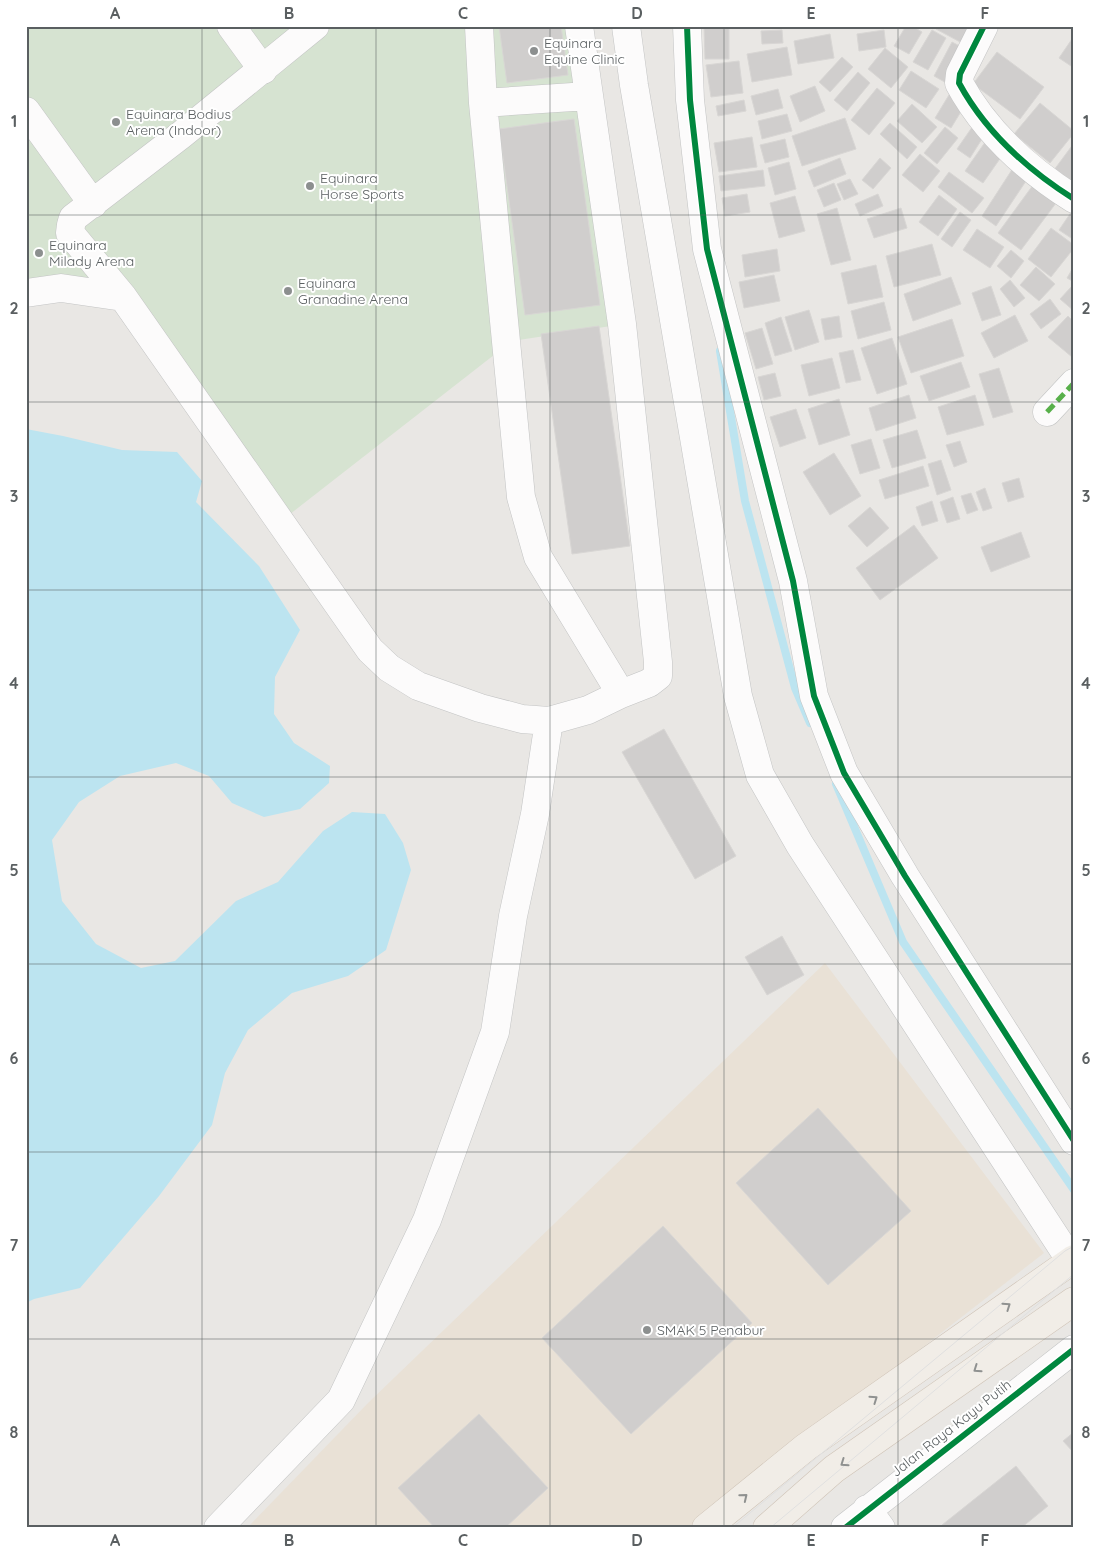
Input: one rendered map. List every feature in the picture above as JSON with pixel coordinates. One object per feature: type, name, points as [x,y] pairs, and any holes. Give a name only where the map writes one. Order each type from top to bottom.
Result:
[{"type":"main road","points":[[706,1528],[806,1447],[1072,1260]]},
{"type":"main road","points":[[767,1528],[834,1469],[1074,1301]]},
{"type":"street","points":[[232,26],[263,70]]},
{"type":"street","points":[[315,26],[263,70],[74,218],[70,225],[70,233],[123,297],[370,650],[389,668],[418,686],[480,708],[522,719],[549,721],[588,710],[650,683],[658,676],[622,324],[579,26]]},
{"type":"street","points":[[479,26],[483,103],[521,497],[538,557],[621,694]]},
{"type":"street","points":[[626,26],[635,95],[738,696],[760,775],[800,845],[1072,1260]]},
{"type":"street","points":[[687,26],[690,100],[706,249],[793,581],[814,696],[844,773],[905,876],[1074,1141]]},
{"type":"street","points":[[984,26],[960,74],[959,82],[996,134],[1045,180],[1074,200]]},
{"type":"street","points":[[483,103],[588,96]]},
{"type":"street","points":[[26,111],[93,204]]},
{"type":"street","points":[[26,293],[61,288],[123,297]]},
{"type":"street","points":[[1047,412],[1074,383]]},
{"type":"street","points":[[218,1528],[341,1400],[427,1220],[495,1032],[513,916],[535,814],[549,721]]},
{"type":"street","name":"Jalan Raya Kayu Putih","points":[[845,1528],[874,1519],[1074,1349]]},
{"type":"shaded area","points":[[825,963],[1044,1253],[690,1528],[247,1528],[368,1403]]},
{"type":"green space","name":"Equinara Horse Sports","points":[[26,26],[578,26],[611,326],[512,341],[285,518],[131,288],[26,290]]},
{"type":"water","points":[[26,429],[122,450],[177,452],[202,481],[196,502],[259,566],[300,630],[275,677],[274,714],[294,743],[330,766],[329,783],[300,809],[264,817],[232,803],[209,776],[176,763],[120,776],[79,802],[52,840],[62,901],[96,944],[141,968],[175,961],[236,901],[278,882],[323,831],[352,812],[385,814],[403,843],[411,870],[386,950],[348,976],[292,993],[248,1030],[225,1073],[212,1125],[159,1196],[80,1288],[34,1299],[26,1303]]},
{"type":"building","name":"Equinara Equine Clinic","points":[[499,26],[561,26],[568,75],[507,83]]},
{"type":"building","points":[[704,26],[729,26],[729,59],[705,59]]},
{"type":"building","points":[[906,26],[912,26],[922,32],[909,54],[894,46]]},
{"type":"building","points":[[938,26],[972,26],[962,43],[936,29]]},
{"type":"building","points":[[782,30],[783,43],[762,44],[761,31]]},
{"type":"building","points":[[884,30],[886,47],[859,51],[857,34]]},
{"type":"building","points":[[932,30],[946,38],[928,70],[913,62]]},
{"type":"building","points":[[830,34],[834,58],[798,64],[794,41]]},
{"type":"building","points":[[1074,36],[1074,68],[1059,58]]},
{"type":"building","points":[[952,42],[969,51],[950,85],[934,76]]},
{"type":"building","points":[[787,47],[792,75],[752,82],[747,54]]},
{"type":"building","points":[[885,48],[908,67],[891,88],[868,69]]},
{"type":"building","points":[[997,52],[1044,87],[1020,119],[973,84]]},
{"type":"building","points":[[842,57],[853,67],[830,92],[819,82]]},
{"type":"building","points":[[739,61],[743,93],[711,97],[706,65]]},
{"type":"building","points":[[911,71],[939,89],[926,108],[899,90]]},
{"type":"building","points":[[858,72],[870,83],[847,111],[834,100]]},
{"type":"building","points":[[815,86],[825,111],[800,122],[790,96]]},
{"type":"building","points":[[877,88],[895,103],[869,135],[851,120]]},
{"type":"building","points":[[778,89],[783,108],[756,115],[751,96]]},
{"type":"building","points":[[952,90],[968,100],[951,128],[935,118]]},
{"type":"building","points":[[744,100],[746,111],[718,116],[716,106]]},
{"type":"building","points":[[1040,103],[1074,131],[1050,163],[1014,134]]},
{"type":"building","points":[[912,104],[937,127],[922,143],[897,121]]},
{"type":"building","points":[[787,114],[792,131],[762,139],[758,121]]},
{"type":"building","points":[[845,118],[856,149],[802,166],[792,136]]},
{"type":"building","points":[[574,119],[600,305],[525,315],[499,129]]},
{"type":"building","points":[[890,123],[917,147],[907,159],[880,134]]},
{"type":"building","points":[[975,123],[987,131],[970,158],[957,149]]},
{"type":"building","points":[[945,127],[958,138],[937,164],[924,153]]},
{"type":"building","points":[[752,137],[757,167],[719,172],[714,143]]},
{"type":"building","points":[[988,138],[1006,150],[983,183],[965,171]]},
{"type":"building","points":[[785,139],[789,157],[765,163],[760,145]]},
{"type":"building","points":[[1074,143],[1074,184],[1054,170]]},
{"type":"building","points":[[920,154],[940,171],[923,192],[902,175]]},
{"type":"building","points":[[840,158],[846,174],[814,187],[808,171]]},
{"type":"building","points":[[880,158],[891,168],[873,189],[862,180]]},
{"type":"building","points":[[789,162],[796,189],[775,195],[768,168]]},
{"type":"building","points":[[1015,165],[1030,175],[996,226],[982,216]]},
{"type":"building","points":[[763,170],[765,186],[721,191],[719,176]]},
{"type":"building","points":[[949,172],[984,198],[972,213],[938,187]]},
{"type":"building","points":[[850,179],[858,194],[844,200],[837,184]]},
{"type":"building","points":[[1036,181],[1059,199],[1021,250],[998,233]]},
{"type":"building","points":[[834,183],[841,200],[824,207],[817,190]]},
{"type":"building","points":[[747,194],[750,212],[725,216],[722,198]]},
{"type":"building","points":[[878,194],[883,206],[860,216],[855,204]]},
{"type":"building","points":[[939,195],[957,209],[938,236],[919,222]]},
{"type":"building","points":[[795,196],[805,231],[779,238],[770,203]]},
{"type":"building","points":[[837,208],[851,260],[831,265],[817,214]]},
{"type":"building","points":[[901,208],[907,228],[874,238],[867,219]]},
{"type":"building","points":[[1074,208],[1074,240],[1059,230]]},
{"type":"building","points":[[960,212],[971,220],[952,247],[941,239]]},
{"type":"building","points":[[1051,228],[1074,245],[1074,248],[1051,277],[1028,259]]},
{"type":"building","points":[[977,229],[1004,247],[990,268],[963,250]]},
{"type":"building","points":[[932,244],[941,275],[894,287],[886,256]]},
{"type":"building","points":[[777,249],[780,271],[745,277],[742,255]]},
{"type":"building","points":[[1011,250],[1024,261],[1011,278],[997,266]]},
{"type":"building","points":[[876,265],[883,297],[848,304],[841,273]]},
{"type":"building","points":[[1074,266],[1074,282],[1067,278]]},
{"type":"building","points":[[1036,267],[1055,284],[1039,301],[1020,285]]},
{"type":"building","points":[[774,275],[780,301],[744,308],[739,282]]},
{"type":"building","points":[[951,277],[961,304],[913,321],[904,294]]},
{"type":"building","points":[[1010,280],[1025,298],[1014,307],[1000,289]]},
{"type":"building","points":[[991,286],[1001,315],[982,321],[972,293]]},
{"type":"building","points":[[1071,287],[1074,289],[1074,311],[1060,299]]},
{"type":"building","points":[[1050,299],[1061,314],[1041,329],[1030,314]]},
{"type":"building","points":[[884,302],[891,330],[858,339],[851,311]]},
{"type":"building","points":[[809,310],[819,342],[795,350],[785,317]]},
{"type":"building","points":[[1015,315],[1028,341],[994,358],[981,333]]},
{"type":"building","points":[[839,316],[842,337],[825,340],[821,319]]},
{"type":"building","points":[[1068,316],[1074,322],[1074,355],[1072,357],[1048,337]]},
{"type":"building","points":[[781,317],[792,351],[775,356],[765,323]]},
{"type":"building","points":[[952,319],[964,356],[911,373],[898,337]]},
{"type":"building","points":[[599,326],[630,546],[572,554],[541,334]]},
{"type":"building","points":[[762,328],[773,364],[756,369],[745,333]]},
{"type":"building","points":[[892,338],[907,384],[877,394],[861,348]]},
{"type":"building","points":[[853,350],[861,380],[846,383],[839,353]]},
{"type":"building","points":[[832,358],[840,388],[809,396],[801,365]]},
{"type":"building","points":[[961,362],[970,387],[929,401],[920,376]]},
{"type":"building","points":[[999,368],[1013,412],[993,418],[979,374]]},
{"type":"building","points":[[775,373],[781,396],[764,400],[758,377]]},
{"type":"building","points":[[909,395],[916,418],[876,431],[869,408]]},
{"type":"building","points":[[975,395],[984,425],[947,435],[938,407]]},
{"type":"building","points":[[839,399],[850,435],[819,445],[808,409]]},
{"type":"building","points":[[796,409],[806,438],[780,447],[770,417]]},
{"type":"building","points":[[917,430],[926,458],[892,468],[883,440]]},
{"type":"building","points":[[871,439],[880,468],[860,474],[851,445]]},
{"type":"building","points":[[960,441],[967,462],[954,467],[946,445]]},
{"type":"building","points":[[834,453],[861,496],[830,515],[803,472]]},
{"type":"building","points":[[941,460],[951,490],[937,495],[928,464]]},
{"type":"building","points":[[923,466],[929,486],[885,499],[879,480]]},
{"type":"building","points":[[1019,478],[1024,497],[1008,502],[1002,483]]},
{"type":"building","points":[[985,488],[992,508],[983,511],[976,492]]},
{"type":"building","points":[[971,493],[978,510],[967,514],[961,496]]},
{"type":"building","points":[[953,497],[960,519],[947,523],[940,502]]},
{"type":"building","points":[[932,501],[938,521],[922,526],[916,507]]},
{"type":"building","points":[[870,507],[889,528],[867,547],[848,526]]},
{"type":"building","points":[[914,525],[938,558],[880,600],[856,568]]},
{"type":"building","points":[[1021,532],[1030,557],[991,572],[981,547]]},
{"type":"building","points":[[664,729],[736,856],[695,879],[622,752]]},
{"type":"building","points":[[782,936],[804,975],[767,995],[745,957]]},
{"type":"building","points":[[818,1108],[911,1211],[828,1285],[736,1183]]},
{"type":"building","name":"SMAK 5 Penabur","points":[[663,1226],[752,1323],[631,1434],[542,1338]]},
{"type":"building","points":[[479,1414],[548,1488],[505,1528],[435,1528],[398,1488]]},
{"type":"building","points":[[1074,1432],[1074,1453],[1063,1441]]},
{"type":"building","points":[[1016,1466],[1048,1506],[1021,1528],[945,1528],[942,1525]]},
{"type":"waterway","points":[[720,351],[745,501],[795,688],[810,723]]},
{"type":"waterway","points":[[836,784],[903,942],[1074,1190]]},
{"type":"tram line","points":[[732,1528],[1065,1251],[1074,1246]]},
{"type":"tram line","points":[[770,1528],[1074,1274]]},
{"type":"marked path","points":[[1047,412],[1074,383]]},
{"type":"cycle path","points":[[687,26],[690,100],[707,249],[793,581],[814,696],[844,773],[905,876],[1074,1141]]},
{"type":"cycle path","points":[[984,26],[960,74],[959,83],[981,117],[1009,148],[1040,175],[1074,199]]},
{"type":"cycle path","points":[[845,1528],[1074,1349]]},
{"type":"place","name":"Equinara Equine Clinic","points":[[534,51]]},
{"type":"place","name":"Equinara Bodius Arena (Indoor)","points":[[116,122]]},
{"type":"place","name":"Equinara Horse Sports","points":[[310,186]]},
{"type":"place","name":"Equinara Milady Arena","points":[[39,253]]},
{"type":"place","name":"Equinara Granadine Arena","points":[[288,291]]},
{"type":"place","name":"SMAK 5 Penabur","points":[[647,1330]]}]
